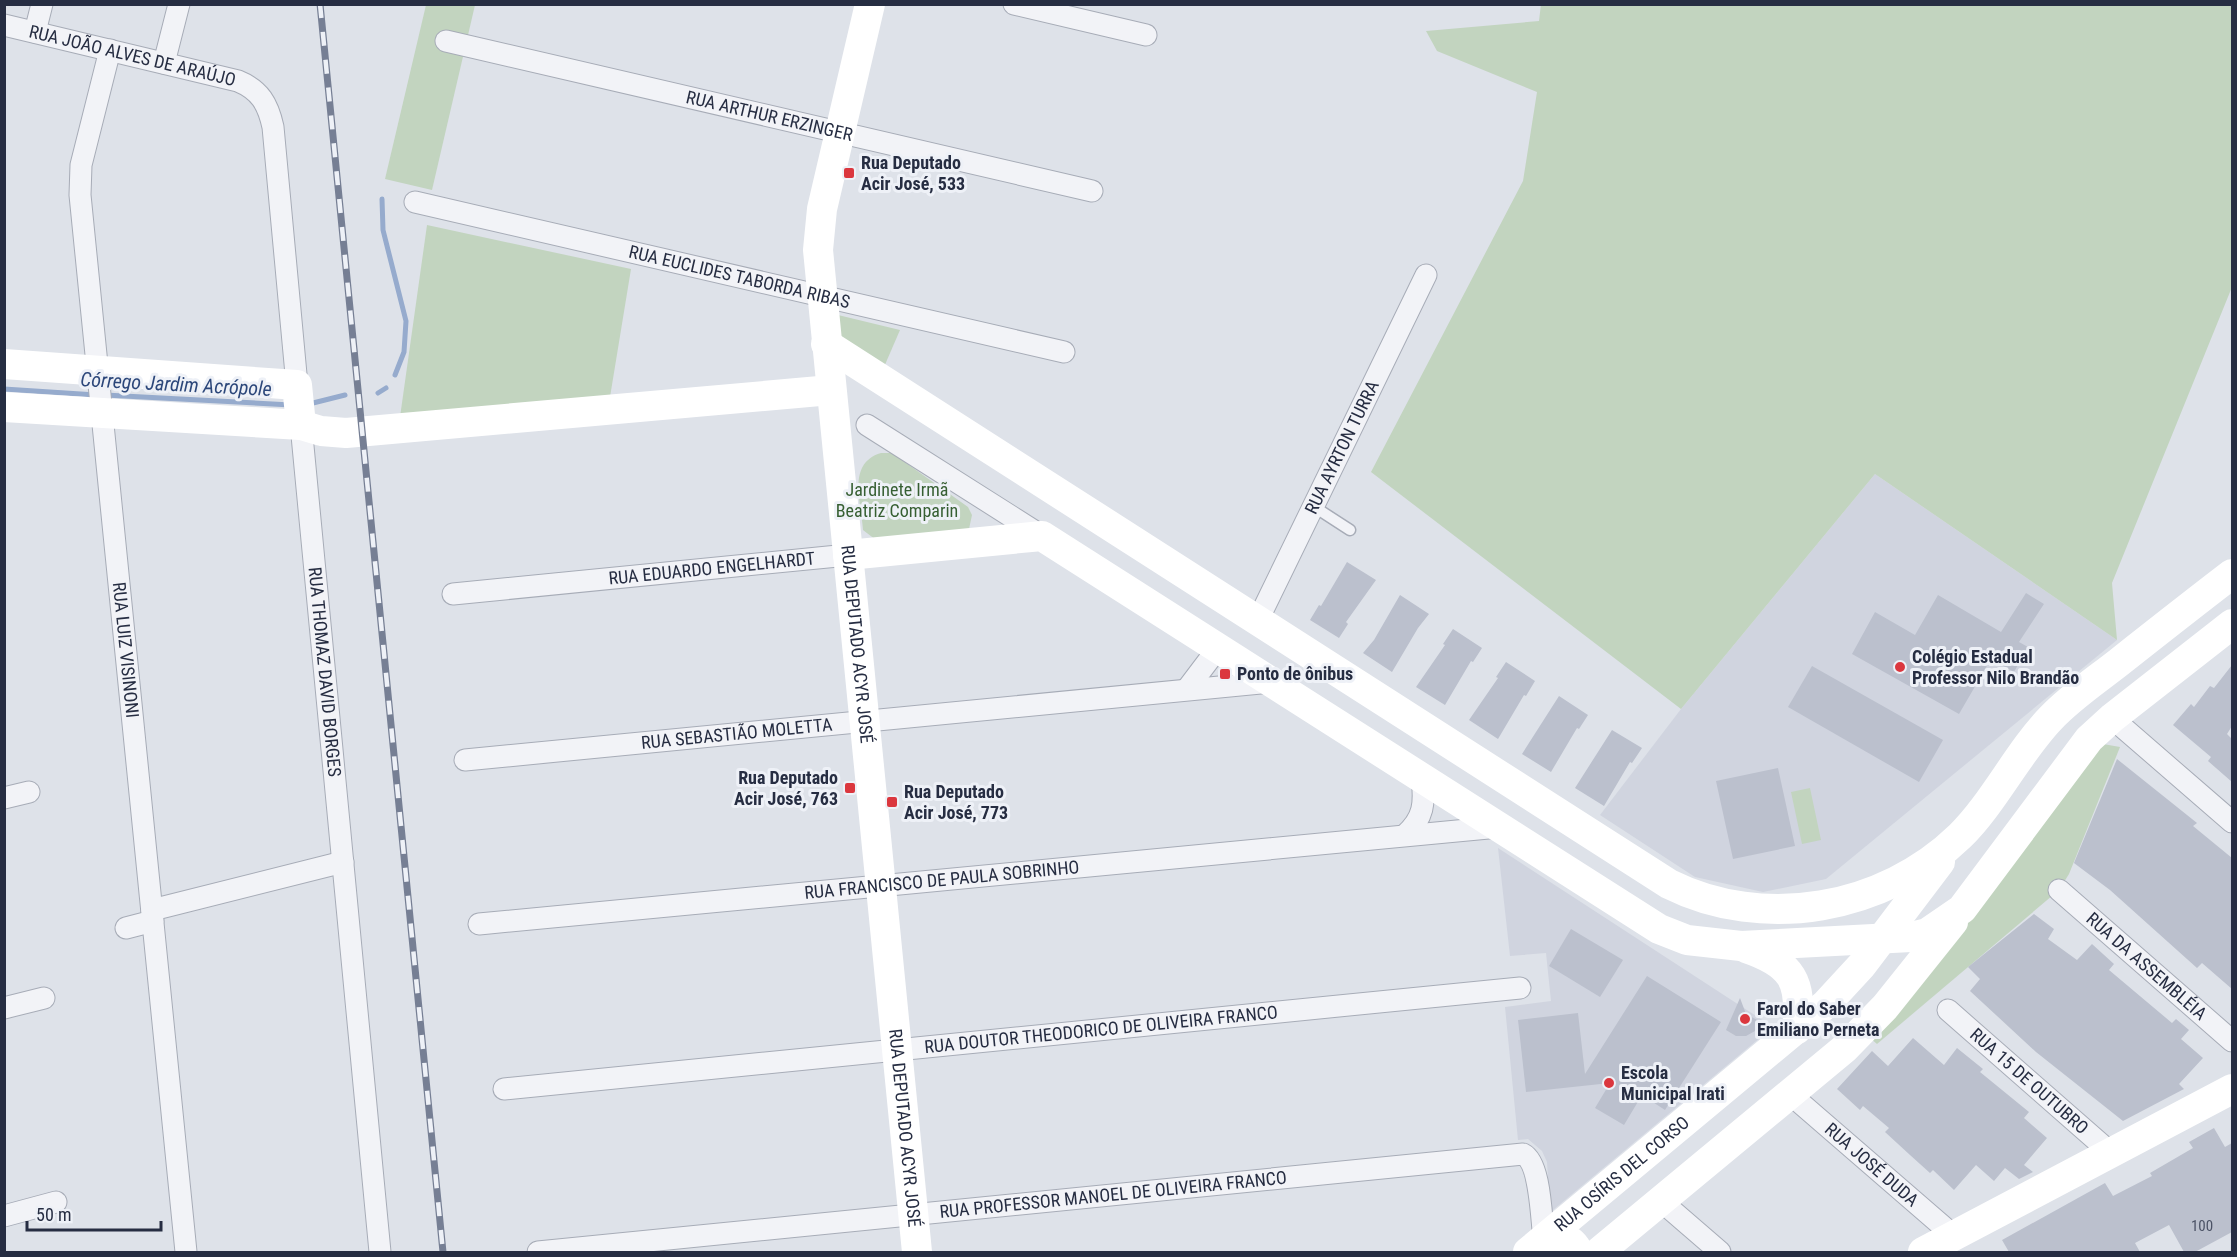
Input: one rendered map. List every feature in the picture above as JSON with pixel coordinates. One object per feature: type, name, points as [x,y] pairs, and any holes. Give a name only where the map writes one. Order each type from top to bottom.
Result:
[{"type":"street","points":[[35,32],[42,4]]},
{"type":"street","points":[[164,63],[178,4]]},
{"type":"street","name":"RUA DEPUTADO ACYR JOSÉ","points":[[870,4],[819,231],[826,344],[917,1252]]},
{"type":"street","points":[[1014,4],[1146,35]]},
{"type":"street","name":"RUA JOÃO ALVES DE ARAÚJO","points":[[4,25],[238,81],[259,92]]},
{"type":"street","name":"RUA ARTHUR ERZINGER","points":[[446,41],[1092,191]]},
{"type":"street","name":"RUA LUIZ VISINONI","points":[[110,50],[79,179],[186,1252]]},
{"type":"street","name":"RUA THOMAZ DAVID BORGES","points":[[259,92],[270,112],[273,126],[380,1252]]},
{"type":"street","name":"RUA EUCLIDES TABORDA RIBAS","points":[[415,202],[1064,352]]},
{"type":"street","name":"RUA AYRTON TURRA","points":[[1258,620],[1426,275]]},
{"type":"street","points":[[826,344],[1669,884],[1697,896],[1747,908],[1798,908],[1824,905],[1879,890],[1907,876],[1960,836],[2052,717],[2232,574]]},
{"type":"street","points":[[4,364],[297,386]]},
{"type":"street","points":[[4,407],[301,425],[321,431],[362,432],[831,390]]},
{"type":"street","points":[[867,425],[1659,929],[1688,940],[1741,946],[1882,939],[1927,933],[1962,909]]},
{"type":"street","name":"RUA EDUARDO ENGELHARDT","points":[[453,594],[1042,536]]},
{"type":"street","points":[[1187,689],[1235,625],[1258,620]]},
{"type":"street","points":[[1609,1244],[1865,1029],[1962,909],[2077,754],[2112,718],[2232,624]]},
{"type":"street","name":"RUA SEBASTIÃO MOLETTA","points":[[465,760],[1271,682]]},
{"type":"street","points":[[2112,718],[2232,822]]},
{"type":"street","points":[[1442,831],[1462,803],[1478,761]]},
{"type":"street","points":[[1405,835],[1421,817],[1424,805],[1422,778]]},
{"type":"street","points":[[4,798],[29,792]]},
{"type":"street","name":"RUA FRANCISCO DE PAULA SOBRINHO","points":[[479,924],[1499,827]]},
{"type":"street","name":"RUA OSÍRIS DEL CORSO","points":[[1536,1246],[1797,1029],[1844,986],[1960,836]]},
{"type":"street","points":[[126,928],[152,916],[343,861]]},
{"type":"street","name":"RUA DA ASSEMBLÉIA","points":[[2059,890],[2232,1041]]},
{"type":"street","points":[[1741,946],[1770,956],[1790,974],[1797,986],[1799,998],[1797,1029]]},
{"type":"street","name":"RUA DOUTOR THEODORICO DE OLIVEIRA FRANCO","points":[[504,1089],[1520,988]]},
{"type":"street","points":[[4,1008],[44,998]]},
{"type":"street","name":"RUA 15 DE OUTUBRO","points":[[1948,1010],[2111,1153]]},
{"type":"street","points":[[1923,1252],[2232,1089]]},
{"type":"street","name":"RUA JOSÉ DUDA","points":[[1790,1094],[1954,1236]]},
{"type":"street","name":"RUA PROFESSOR MANOEL DE OLIVEIRA FRANCO","points":[[538,1252],[1523,1154],[1530,1157],[1536,1171],[1536,1246]]},
{"type":"street","points":[[1593,1199],[1590,1210],[1591,1221],[1598,1230],[1608,1235],[1609,1244]]},
{"type":"street","points":[[1661,1201],[1720,1252]]},
{"type":"street","points":[[4,1216],[56,1202]]},
{"type":"street","points":[[1536,1246],[1556,1237],[1567,1239],[1578,1252]]},
{"type":"lane","points":[[1313,506],[1350,530]]},
{"type":"shaded area","name":"Colégio Estadual Professor Nilo Brandão","points":[[1875,474],[2117,640],[1826,879],[1763,892],[1695,877],[1600,815],[1681,709]]},
{"type":"shaded area","name":"Escola Municipal Irati","points":[[1498,848],[1773,1027],[1553,1210],[1550,1209],[1547,1162],[1542,1151],[1528,1139],[1518,1140],[1505,1007],[1551,1001],[1546,953],[1510,956]]},
{"type":"green space","points":[[1541,4],[2232,5],[2232,287],[2112,583],[2117,640],[1875,474],[1681,709],[1371,472],[1523,181],[1537,92],[1437,51],[1426,31],[1539,21]]},
{"type":"green space","points":[[426,5],[475,5],[432,190],[385,179]]},
{"type":"green space","points":[[427,225],[631,269],[610,397],[400,417]]},
{"type":"green space","points":[[838,315],[900,330],[884,367],[840,340]]},
{"type":"green space","name":"Jardinete Irmã Beatriz Comparin","points":[[881,453],[892,453],[968,507],[972,515],[969,529],[876,540],[863,530],[858,485],[860,474],[870,458]]},
{"type":"green space","points":[[2103,744],[2120,747],[2069,874],[2059,890],[1877,1044],[1870,1038]]},
{"type":"green space","points":[[1810,788],[1821,840],[1802,844],[1791,792]]},
{"type":"building","points":[[1347,562],[1376,580],[1346,622],[1348,624],[1339,638],[1310,620]]},
{"type":"building","points":[[2026,593],[2044,604],[2019,642],[2028,647],[2014,672],[1991,659],[1959,714],[1852,654],[1875,612],[1915,635],[1938,595],[2001,632]]},
{"type":"building","points":[[1400,595],[1429,614],[1392,672],[1363,653],[1374,640]]},
{"type":"building","points":[[1453,629],[1482,648],[1473,662],[1471,661],[1445,705],[1416,687],[1445,645],[1443,644]]},
{"type":"building","points":[[1506,662],[1535,681],[1498,739],[1469,720],[1498,678],[1496,677]]},
{"type":"building","points":[[2232,665],[2232,726],[2227,734],[2232,739],[2232,782],[2208,761],[2211,757],[2173,725],[2191,704],[2194,707],[2210,686],[2214,688]]},
{"type":"building","points":[[1812,666],[1943,740],[1919,782],[1788,707]]},
{"type":"building","points":[[1559,696],[1588,715],[1579,729],[1577,728],[1551,772],[1522,754]]},
{"type":"building","points":[[1612,730],[1642,748],[1632,763],[1630,762],[1604,806],[1575,788]]},
{"type":"building","points":[[2117,759],[2197,823],[2193,826],[2232,858],[2232,989],[2202,963],[2197,968],[2110,890],[2074,863]]},
{"type":"building","points":[[1778,768],[1795,846],[1733,859],[1716,781]]},
{"type":"building","points":[[2034,914],[2054,929],[2048,939],[2077,960],[2092,944],[2114,964],[2109,970],[2172,1023],[2176,1019],[2189,1030],[2181,1039],[2203,1058],[2179,1084],[2184,1089],[2123,1121],[2036,1052],[1970,991],[1980,979],[1968,967]]},
{"type":"building","points":[[1571,929],[1623,960],[1600,997],[1549,966]]},
{"type":"building","points":[[1647,976],[1721,1022],[1665,1110],[1642,1095],[1624,1125],[1595,1108],[1610,1083],[1526,1092],[1518,1020],[1578,1013],[1585,1074]]},
{"type":"building","name":"Farol do Saber Emiliano Perneta","points":[[1740,998],[1746,1014],[1761,1022],[1755,1031],[1746,1036],[1736,1036],[1726,1030]]},
{"type":"building","points":[[1913,1038],[1944,1065],[1957,1048],[1983,1069],[1980,1072],[2029,1112],[2024,1118],[2047,1138],[2024,1165],[2033,1172],[2019,1179],[2005,1168],[1994,1181],[1976,1165],[1954,1190],[1933,1170],[1930,1173],[1885,1132],[1889,1128],[1863,1106],[1860,1110],[1837,1089],[1872,1051],[1888,1066]]},
{"type":"building","points":[[2214,1128],[2225,1147],[2232,1143],[2232,1232],[2195,1252],[2184,1252],[2169,1225],[2135,1243],[2140,1252],[2009,1252],[2002,1240],[2105,1183],[2113,1196],[2152,1176],[2150,1173],[2193,1148],[2189,1142]]},
{"type":"waterway","name":"Córrego Jardim Acrópole","points":[[382,199],[383,230],[406,321],[404,352],[395,375]]},
{"type":"waterway","name":"Córrego Jardim Acrópole","points":[[378,393],[386,388]]},
{"type":"waterway","name":"Córrego Jardim Acrópole","points":[[4,389],[96,395]]},
{"type":"waterway","name":"Córrego Jardim Acrópole","points":[[105,395],[291,405]]},
{"type":"waterway","name":"Córrego Jardim Acrópole","points":[[309,404],[345,395]]},
{"type":"railway","points":[[320,4],[443,1252]]},
{"type":"place","name":"Rua Deputado Acir José, 533","points":[[849,173]]},
{"type":"place","name":"Colégio Estadual Professor Nilo Brandão","points":[[1900,667]]},
{"type":"place","name":"Ponto de ônibus","points":[[1225,674]]},
{"type":"place","name":"Rua Deputado Acir José, 763","points":[[850,788]]},
{"type":"place","name":"Rua Deputado Acir José, 773","points":[[892,802]]},
{"type":"place","name":"Farol do Saber Emiliano Perneta","points":[[1745,1019]]},
{"type":"place","name":"Escola Municipal Irati","points":[[1609,1083]]}]
